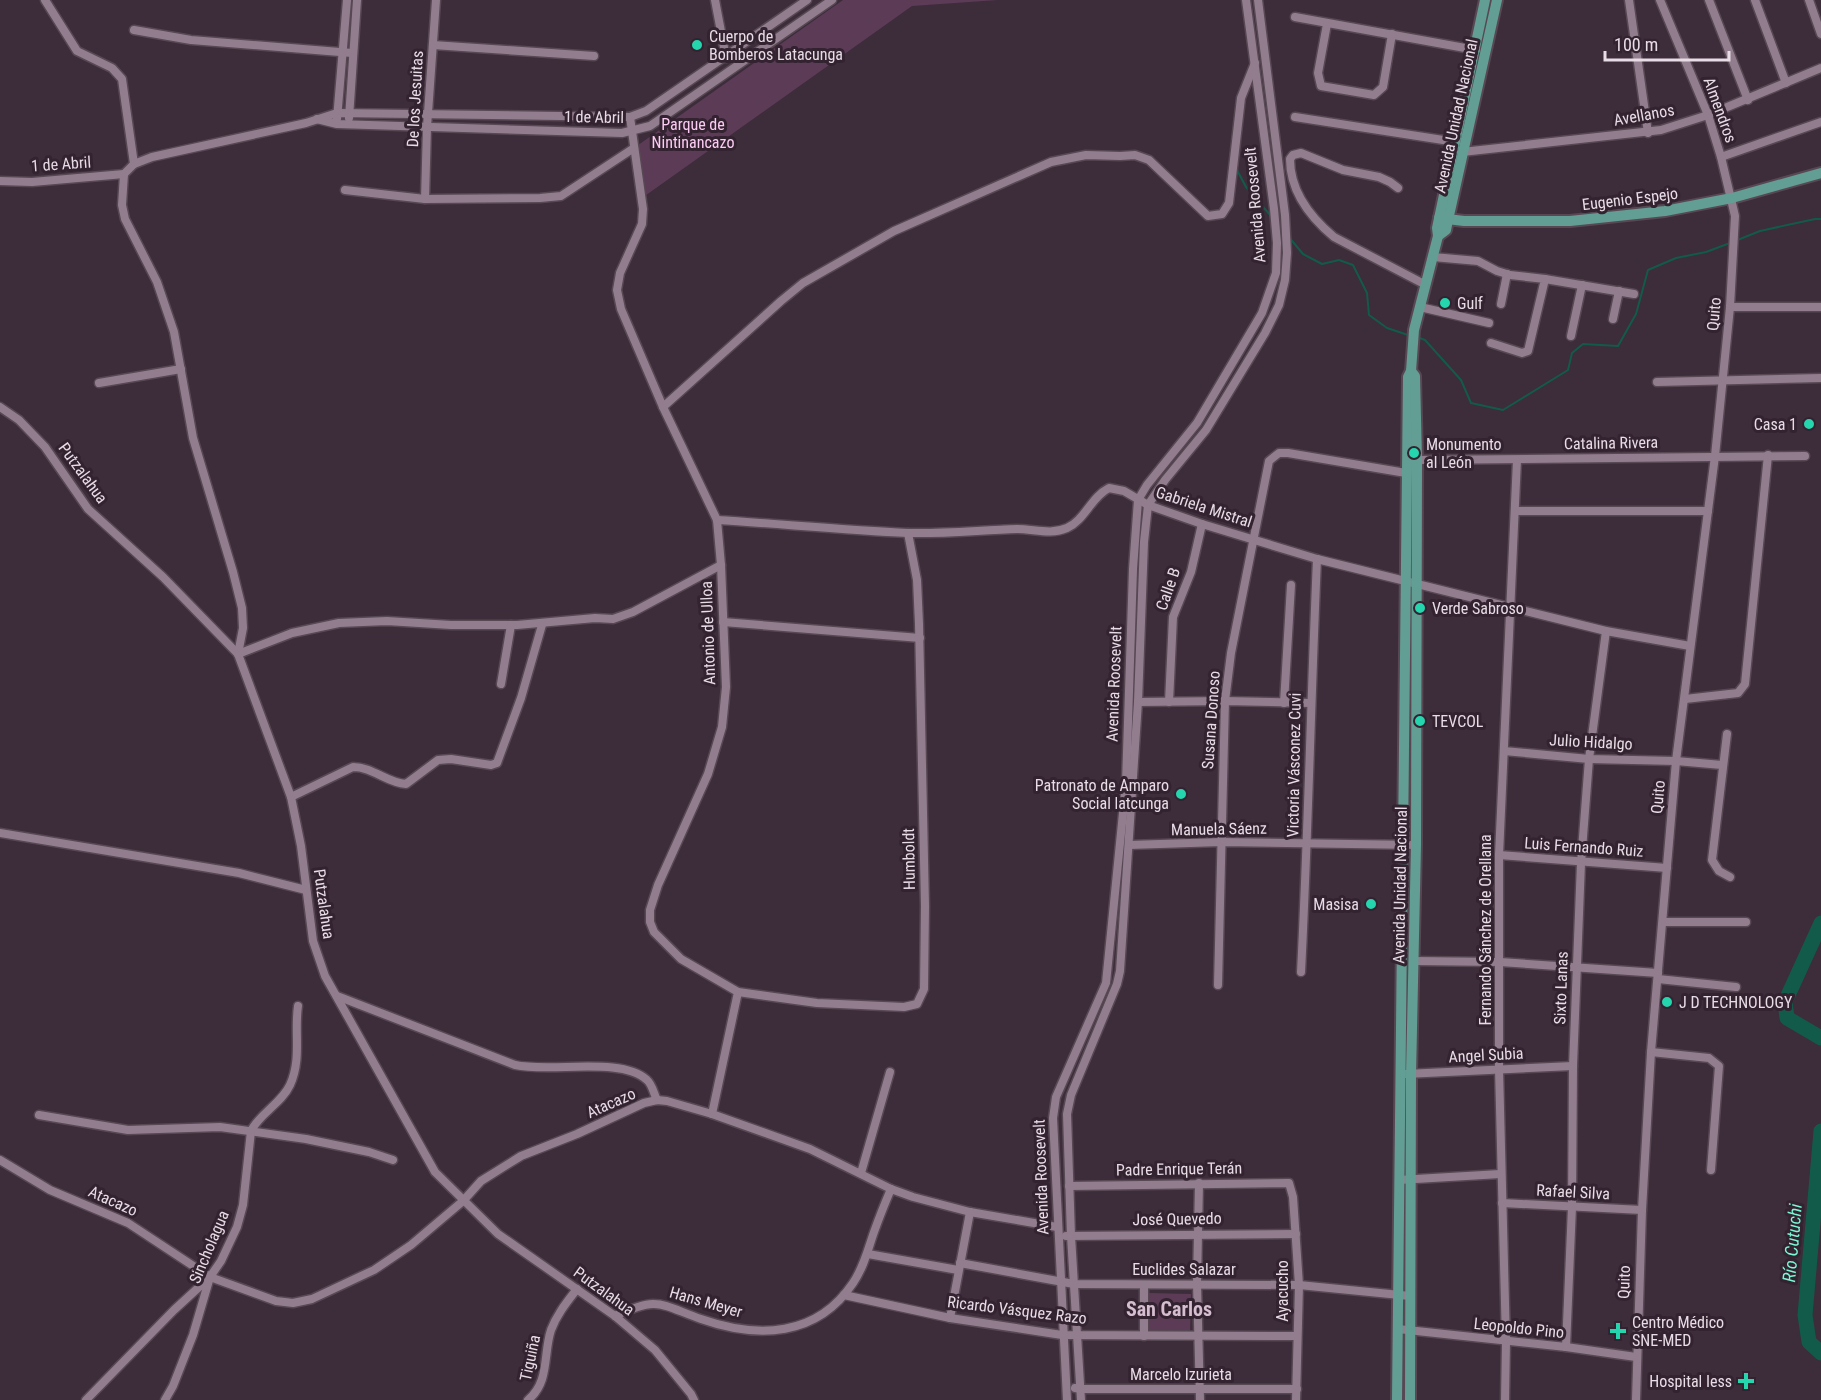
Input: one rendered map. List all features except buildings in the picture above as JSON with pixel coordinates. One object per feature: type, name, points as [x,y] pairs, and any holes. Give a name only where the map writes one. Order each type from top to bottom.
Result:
[{"type":"main road","name":"Avenida Unidad Nacional","points":[[1406,1074],[1414,961],[1416,845],[1411,583],[1406,473],[1408,377],[1411,371],[1412,343],[1438,236],[1446,230],[1444,219],[1485,0]]},
{"type":"main road","name":"Avenida Unidad Nacional","points":[[1459,147],[1497,0]]},
{"type":"main road","name":"Eugenio Espejo","points":[[1444,219],[1570,221],[1665,211],[1732,198],[1821,173]]},
{"type":"main road","name":"Avenida Unidad Nacional","points":[[1397,1400],[1412,1180],[1412,1142],[1406,1097],[1402,845],[1417,460],[1415,376],[1411,371]]},
{"type":"main road","name":"Avenida Unidad Nacional","points":[[1404,1296],[1399,1179],[1400,1142],[1406,1097]]},
{"type":"main road","points":[[1400,1142],[1412,1142]]},
{"type":"main road","name":"Avenida Unidad Nacional","points":[[1403,1330],[1410,1400]]},
{"type":"street","points":[[45,0],[77,51],[112,68],[122,79],[134,164],[124,174],[122,205],[125,219],[166,306],[174,332],[200,467],[242,608],[243,628],[238,654]]},
{"type":"street","points":[[347,0],[349,124]]},
{"type":"street","points":[[337,124],[357,0]]},
{"type":"street","name":"De los Jesuitas","points":[[425,199],[427,127],[436,0]]},
{"type":"street","points":[[715,0],[730,70]]},
{"type":"street","name":"1 de Abril","points":[[134,164],[152,157],[337,113],[630,117],[646,111],[807,0]]},
{"type":"street","name":"1 de Abril","points":[[317,119],[337,124],[622,134],[633,132],[650,126],[832,0]]},
{"type":"street","name":"Avenida Roosevelt","points":[[1067,1400],[1053,1118],[1056,1096],[1104,992],[1108,970],[1126,783],[1134,540],[1138,500],[1147,485],[1197,423],[1255,328],[1276,273],[1274,209],[1246,0]]},
{"type":"street","name":"Avenida Roosevelt","points":[[1081,1400],[1066,1114],[1071,1095],[1117,984],[1129,845],[1138,702],[1144,542],[1148,505],[1165,480],[1206,430],[1265,333],[1281,296],[1285,280],[1286,215],[1258,0]]},
{"type":"street","points":[[1629,0],[1648,132]]},
{"type":"street","name":"Almendros","points":[[1660,0],[1708,115],[1732,198]]},
{"type":"street","points":[[1709,0],[1748,100]]},
{"type":"street","points":[[1755,0],[1786,83]]},
{"type":"street","points":[[1809,0],[1821,34]]},
{"type":"street","points":[[1294,17],[1476,50]]},
{"type":"street","points":[[1327,24],[1318,73],[1322,86],[1374,95],[1383,87],[1392,34]]},
{"type":"street","points":[[134,30],[191,40],[348,53]]},
{"type":"street","points":[[433,45],[594,56]]},
{"type":"street","points":[[663,407],[803,283],[894,231],[1051,162],[1086,155],[1134,155],[1149,160],[1208,216],[1222,214],[1229,203],[1241,98],[1255,62]]},
{"type":"street","name":"Avellanos","points":[[1295,117],[1459,147],[1648,132],[1708,115],[1821,68]]},
{"type":"street","points":[[1258,79],[1268,78]]},
{"type":"street","name":"Antonio de Ulloa","points":[[630,117],[643,209],[642,224],[620,273],[617,290],[621,309],[663,407],[717,520],[726,687],[722,727],[708,774],[658,885],[650,910],[650,922],[654,932],[681,959],[738,992]]},
{"type":"street","points":[[1721,157],[1821,122]]},
{"type":"street","points":[[345,190],[425,199],[561,196],[634,148]]},
{"type":"street","points":[[1398,188],[1379,177],[1343,170],[1301,153],[1293,155],[1290,159],[1293,178],[1301,200],[1324,229],[1334,237],[1426,285]]},
{"type":"street","name":"1 de Abril","points":[[0,181],[32,182],[124,174]]},
{"type":"street","name":"Quito","points":[[1636,1400],[1642,1210],[1651,1052],[1677,761],[1715,456],[1730,304],[1735,216],[1732,198]]},
{"type":"street","points":[[1433,257],[1478,261],[1507,274],[1634,294]]},
{"type":"street","points":[[1501,304],[1507,274]]},
{"type":"street","points":[[1491,343],[1522,352],[1528,351],[1545,279]]},
{"type":"street","points":[[1571,336],[1582,285]]},
{"type":"street","points":[[1613,319],[1619,291]]},
{"type":"street","points":[[1730,304],[1821,307]]},
{"type":"street","points":[[1419,312],[1489,322]]},
{"type":"street","points":[[99,383],[181,369]]},
{"type":"street","points":[[1657,382],[1821,378]]},
{"type":"street","name":"Putzalahua","points":[[0,407],[20,420],[45,447],[88,509],[163,577],[238,654],[291,797],[301,846],[313,941],[325,976],[435,1172],[498,1233],[615,1316],[655,1350],[694,1400]]},
{"type":"street","name":"Susana Donoso","points":[[1218,985],[1225,701],[1252,539],[1269,461],[1279,453],[1288,453],[1406,473]]},
{"type":"street","points":[[1685,699],[1738,693],[1744,684],[1768,455]]},
{"type":"street","name":"Catalina Rivera","points":[[1417,460],[1805,456]]},
{"type":"street","name":"Fernando Sánchez de Orellana","points":[[1505,1400],[1506,1342],[1500,1174],[1499,855],[1517,460]]},
{"type":"street","name":"Gabriela Mistral","points":[[717,520],[908,533],[975,533],[1018,529],[1055,531],[1068,528],[1079,520],[1099,493],[1109,488],[1124,491],[1148,505],[1202,524],[1317,559],[1606,631],[1690,646]]},
{"type":"street","points":[[1515,511],[1708,511]]},
{"type":"street","name":"Calle B","points":[[1169,702],[1173,617],[1191,572],[1202,524]]},
{"type":"street","name":"Humboldt","points":[[738,992],[817,1003],[904,1007],[917,1004],[924,989],[925,906],[920,638],[917,580],[908,533]]},
{"type":"street","name":"Victoria Vásconez Cuvi","points":[[1301,972],[1308,843],[1310,703],[1317,559]]},
{"type":"street","points":[[238,654],[292,633],[339,623],[387,621],[451,625],[511,625],[595,618],[614,619],[633,612],[721,565]]},
{"type":"street","points":[[1284,703],[1291,585]]},
{"type":"street","points":[[723,622],[920,638]]},
{"type":"street","points":[[291,797],[353,767],[363,767],[399,784],[406,784],[438,760],[451,759],[491,765],[497,763],[521,698],[542,624]]},
{"type":"street","points":[[501,684],[511,625]]},
{"type":"street","name":"Sixto Lanas","points":[[1566,1347],[1581,863],[1590,759],[1606,631]]},
{"type":"street","points":[[1138,702],[1310,703]]},
{"type":"street","points":[[1727,734],[1712,860],[1719,871],[1730,877]]},
{"type":"street","name":"Julio Hidalgo","points":[[1504,751],[1590,759],[1677,761],[1722,765]]},
{"type":"street","points":[[0,833],[239,873],[306,890]]},
{"type":"street","name":"Manuela Sáenz","points":[[1129,845],[1221,842],[1416,845]]},
{"type":"street","name":"Luis Fernando Ruiz","points":[[1499,855],[1667,868]]},
{"type":"street","points":[[1663,921],[1746,922]]},
{"type":"street","points":[[1414,961],[1500,962],[1577,967],[1736,987]]},
{"type":"street","points":[[712,1114],[738,992]]},
{"type":"street","points":[[337,996],[515,1065],[540,1068],[603,1067],[632,1071],[648,1080],[657,1100]]},
{"type":"street","points":[[251,1131],[256,1122],[281,1098],[290,1085],[296,1064],[298,1006]]},
{"type":"street","points":[[1651,1052],[1709,1058],[1719,1065],[1711,1170]]},
{"type":"street","name":"Angel Subia","points":[[1406,1074],[1573,1066]]},
{"type":"street","points":[[861,1173],[890,1072]]},
{"type":"street","name":"Atacazo","points":[[0,1160],[50,1190],[128,1223],[210,1277],[276,1301],[293,1303],[312,1299],[374,1270],[411,1245],[463,1201],[481,1181],[521,1156],[578,1134],[644,1103],[657,1100],[712,1114],[810,1149],[891,1189],[913,1197],[1057,1232]]},
{"type":"street","points":[[39,1115],[128,1130],[220,1127],[324,1142],[393,1160]]},
{"type":"street","name":"Sincholagua","points":[[165,1400],[173,1386],[193,1335],[210,1277],[221,1261],[237,1227],[243,1204],[251,1131]]},
{"type":"street","points":[[1399,1179],[1500,1174]]},
{"type":"street","points":[[1199,1183],[1197,1284],[1200,1400]]},
{"type":"street","name":"Padre Enrique Terán","points":[[1069,1186],[1289,1183]]},
{"type":"street","name":"Ayacucho","points":[[1289,1183],[1293,1197],[1299,1285],[1296,1400]]},
{"type":"street","name":"Hans Meyer","points":[[615,1316],[638,1305],[652,1302],[703,1320],[768,1332],[798,1326],[821,1317],[833,1307],[854,1282],[868,1254],[891,1189]]},
{"type":"street","name":"Rafael Silva","points":[[1502,1203],[1642,1210]]},
{"type":"street","points":[[950,1318],[970,1212]]},
{"type":"street","name":"José Quevedo","points":[[1057,1232],[1071,1236],[1296,1234]]},
{"type":"street","name":"Euclides Salazar","points":[[868,1254],[1074,1284],[1299,1285],[1404,1296]]},
{"type":"street","points":[[86,1400],[174,1310],[210,1277]]},
{"type":"street","points":[[1144,1285],[1144,1336]]},
{"type":"street","name":"Tiguiña","points":[[528,1400],[538,1392],[543,1376],[548,1340],[554,1324],[577,1289]]},
{"type":"street","name":"Ricardo Vásquez Razo","points":[[844,1295],[950,1318],[1062,1335],[1297,1336]]},
{"type":"street","name":"Leopoldo Pino","points":[[1403,1330],[1566,1347],[1636,1357]]},
{"type":"street","name":"Marcelo Izurieta","points":[[1066,1385],[1081,1389],[1297,1389]]},
{"type":"green space","name":"Parque de Nintinancazo","points":[[843,0],[998,0],[912,6],[642,198],[634,148]]},
{"type":"green space","points":[[1149,1293],[1191,1294],[1190,1333],[1148,1333]]},
{"type":"waterway","points":[[1237,170],[1246,187],[1271,216]]},
{"type":"waterway","points":[[1735,241],[1760,231],[1821,219]]},
{"type":"waterway","points":[[1288,236],[1303,254],[1322,264],[1339,260],[1353,265],[1367,293],[1369,315],[1387,328],[1411,336]]},
{"type":"waterway","points":[[1417,337],[1425,340],[1461,380],[1471,403],[1503,410],[1568,370],[1572,353],[1583,344],[1618,346],[1636,314],[1648,270],[1676,258],[1706,252],[1730,243]]},
{"type":"waterway","name":"Río Cutuchi","points":[[1821,923],[1785,1002],[1787,1018],[1821,1038]]},
{"type":"waterway","name":"Río Cutuchi","points":[[1821,1131],[1805,1315],[1809,1342],[1821,1353]]},
{"type":"place","name":"Cuerpo de Bomberos Latacunga","points":[[697,45]]},
{"type":"place","name":"Gulf","points":[[1445,303]]},
{"type":"place","name":"Casa 1","points":[[1809,424]]},
{"type":"place","name":"Monumento al León","points":[[1414,453]]},
{"type":"place","name":"Verde Sabroso","points":[[1420,608]]},
{"type":"place","name":"TEVCOL","points":[[1420,721]]},
{"type":"place","name":"Patronato de Amparo Social latcunga","points":[[1181,794]]},
{"type":"place","name":"Masisa","points":[[1371,904]]},
{"type":"place","name":"J D TECHNOLOGY","points":[[1667,1002]]},
{"type":"place","name":"Centro Médico SNE-MED","points":[[1618,1331]]},
{"type":"place","name":"Hospital Iess","points":[[1746,1381]]},
{"type":"district","name":"San Carlos","points":[[1169,1309]]}]
